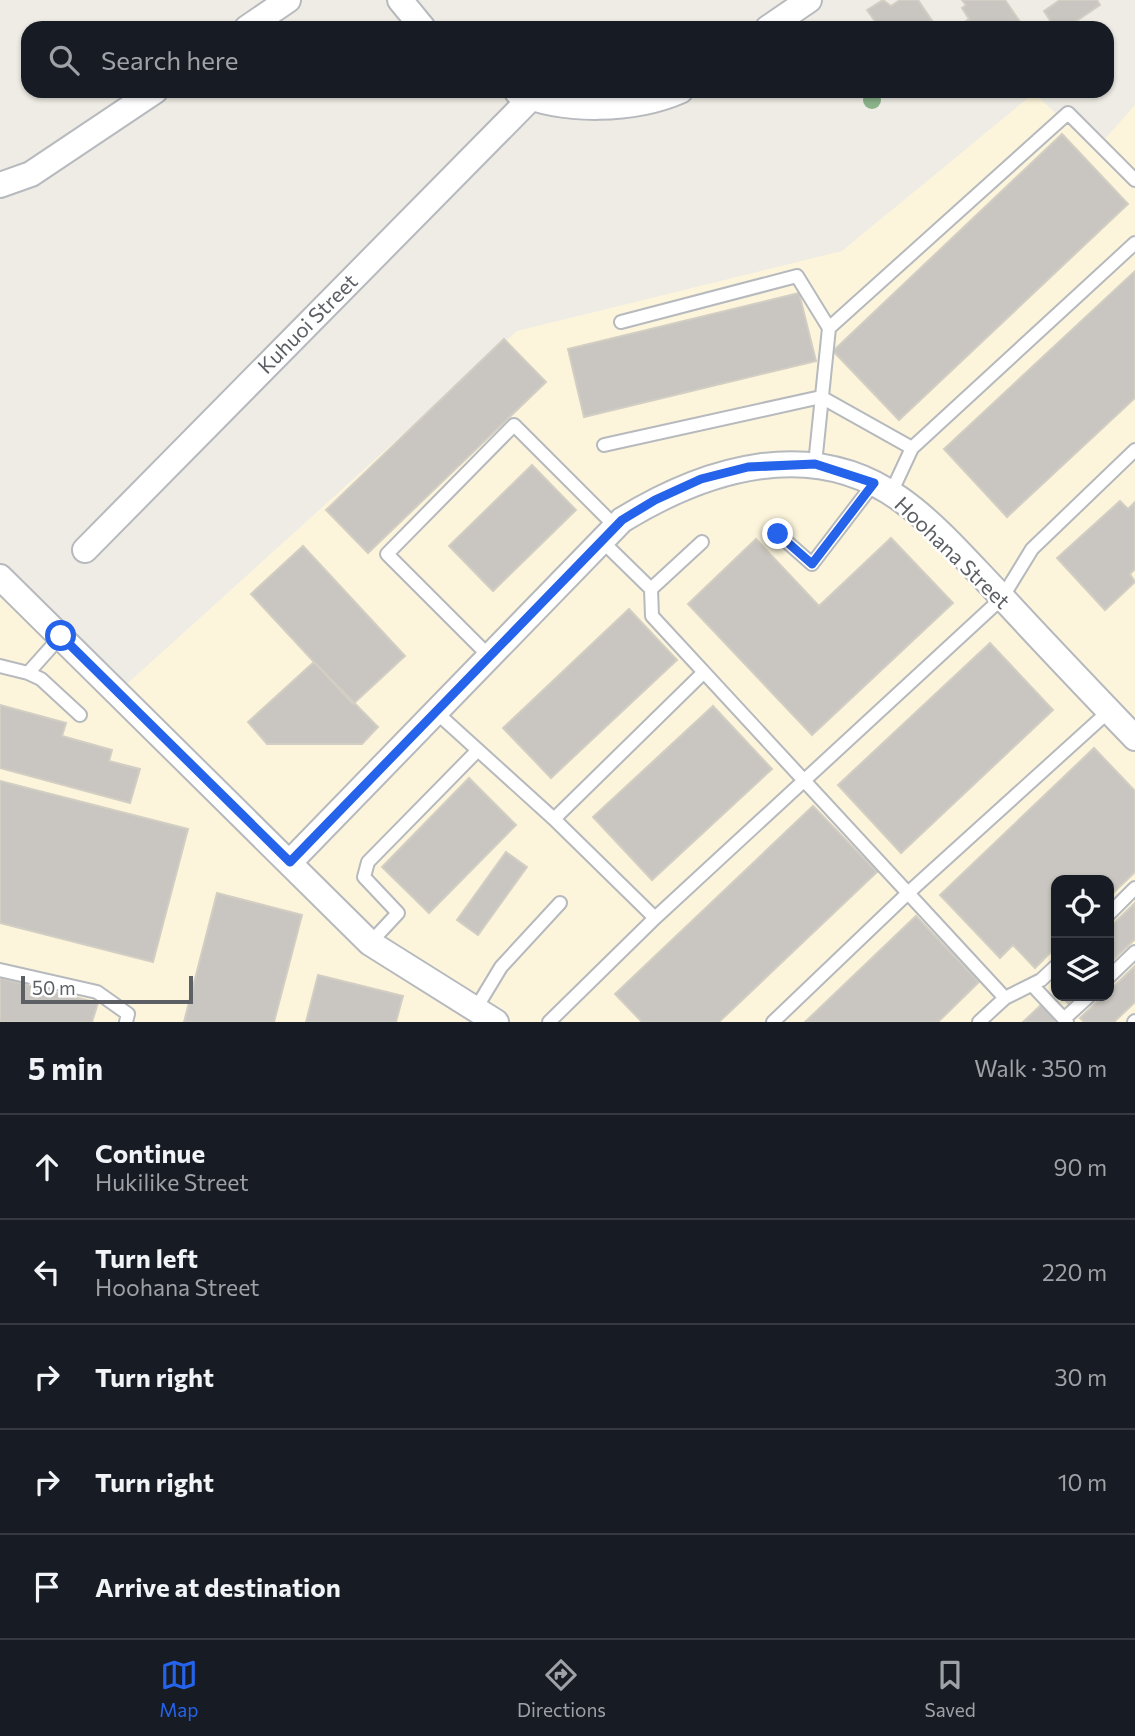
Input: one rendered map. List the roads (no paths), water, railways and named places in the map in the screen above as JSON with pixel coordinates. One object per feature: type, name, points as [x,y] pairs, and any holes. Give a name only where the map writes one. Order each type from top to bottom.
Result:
[{"type":"street","points":[[257,21],[288,0]]},
{"type":"street","points":[[400,0],[417,21]]},
{"type":"street","points":[[778,21],[809,0]]},
{"type":"street","points":[[0,185],[41,168],[145,98]]},
{"type":"street","name":"Kuhuoi Street","points":[[85,550],[519,98]]},
{"type":"street","points":[[544,98],[576,104],[622,106],[664,98]]},
{"type":"street","name":"Hoohana Street","points":[[290,862],[610,535],[655,500],[701,479],[748,467],[815,464],[882,488],[917,513],[1135,738]]},
{"type":"street","points":[[0,577],[290,862],[337,914],[370,943],[485,1016]]},
{"type":"lane","points":[[829,328],[1068,113],[1135,180]]},
{"type":"lane","points":[[778,534],[812,564],[882,488],[912,448],[1135,243]]},
{"type":"lane","points":[[621,322],[797,276],[829,328],[815,464]]},
{"type":"lane","points":[[604,445],[821,397],[912,448]]},
{"type":"lane","points":[[489,657],[387,555],[514,425],[610,535],[651,589],[652,616],[1005,998]]},
{"type":"lane","points":[[549,1022],[655,918],[1002,598],[1032,550],[1135,450]]},
{"type":"lane","points":[[651,589],[702,542]]},
{"type":"lane","points":[[28,673],[61,636]]},
{"type":"lane","points":[[0,666],[41,679],[80,715]]},
{"type":"lane","points":[[554,819],[704,673]]},
{"type":"lane","points":[[773,1022],[908,893],[1109,711]]},
{"type":"lane","points":[[437,713],[554,819],[655,918]]},
{"type":"lane","points":[[370,943],[398,913],[364,877],[368,862],[478,750]]},
{"type":"lane","points":[[1114,909],[1135,888]]},
{"type":"lane","points":[[485,1016],[501,967],[561,903]]},
{"type":"lane","points":[[1114,972],[1135,952]]},
{"type":"lane","points":[[979,1022],[1005,998],[1032,985],[1051,969]]},
{"type":"lane","points":[[0,970],[97,992],[128,1014],[126,1022]]},
{"type":"lane","points":[[1032,985],[1065,1021],[1084,1001]]}]
